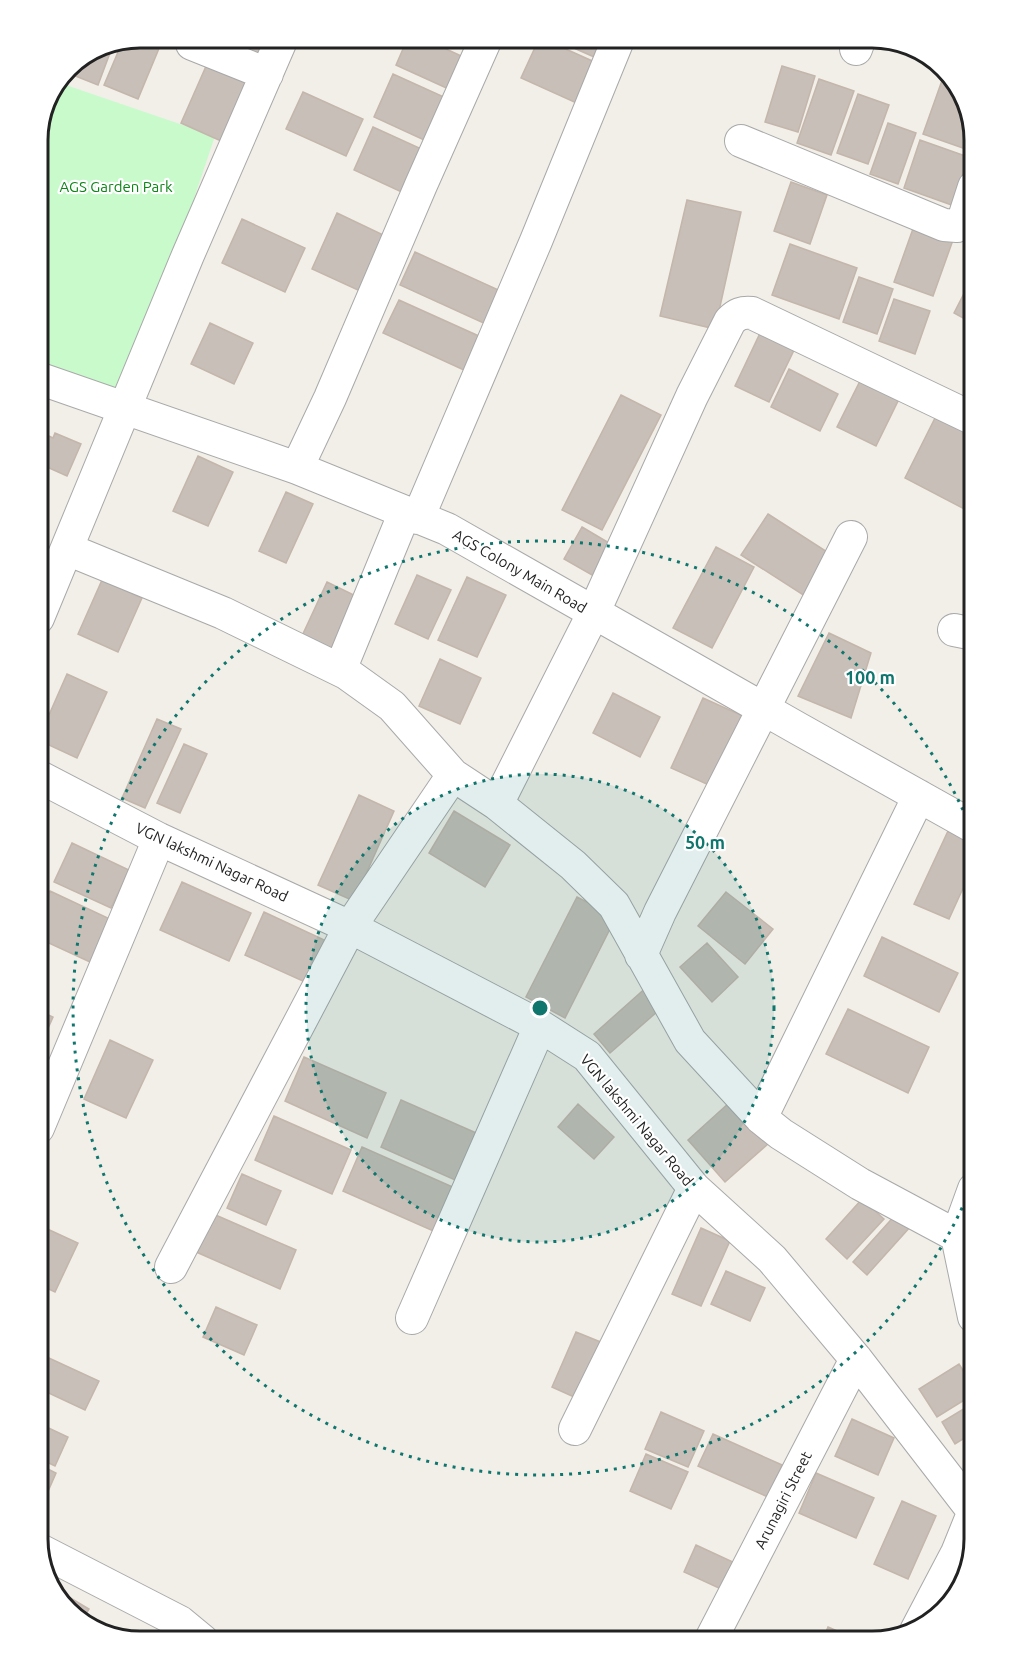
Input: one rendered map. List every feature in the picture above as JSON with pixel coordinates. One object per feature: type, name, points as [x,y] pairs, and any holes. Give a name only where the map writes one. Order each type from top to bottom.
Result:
[{"type":"street","points":[[202,48],[267,74]]},
{"type":"street","points":[[48,594],[188,255],[278,48]]},
{"type":"street","points":[[297,468],[330,398],[482,48]]},
{"type":"street","points":[[340,670],[532,252],[615,48]]},
{"type":"street","points":[[741,141],[944,225],[957,226],[964,218]]},
{"type":"street","points":[[497,804],[593,614],[692,396],[724,331],[736,315],[743,312],[752,313],[964,413]]},
{"type":"street","name":"AGS Colony Main Road","points":[[48,381],[297,468],[447,529],[593,614],[964,820]]},
{"type":"street","points":[[640,955],[851,537]]},
{"type":"street","points":[[67,549],[223,613],[340,670],[392,706],[453,775],[497,804],[573,865],[614,905],[690,1041],[760,1118],[860,1184],[964,1239]]},
{"type":"street","points":[[171,1267],[350,927],[453,775]]},
{"type":"street","name":"VGN lakshmi Nagar Road","points":[[48,781],[159,839],[350,927],[540,1026],[587,1056],[694,1188],[772,1260],[856,1359],[964,1498]]},
{"type":"street","points":[[760,1118],[919,796]]},
{"type":"street","points":[[48,1104],[159,839]]},
{"type":"street","points":[[412,1318],[540,1026]]},
{"type":"street","points":[[575,1430],[694,1188]]},
{"type":"street","name":"Arunagiri Street","points":[[715,1631],[856,1359]]},
{"type":"street","points":[[925,1614],[964,1536]]},
{"type":"street","points":[[50,1555],[180,1622],[191,1631]]},
{"type":"green space","name":"AGS Garden Park","points":[[66,85],[215,136],[124,406],[48,380],[48,134],[55,105]]},
{"type":"building","points":[[159,48],[138,99],[104,85],[118,51]]},
{"type":"building","points":[[231,48],[268,48],[261,62]]},
{"type":"building","points":[[403,48],[444,48],[468,59],[453,91],[396,65]]},
{"type":"building","points":[[535,48],[564,48],[599,64],[581,105],[521,78]]},
{"type":"building","points":[[574,48],[598,48],[594,57]]},
{"type":"building","points":[[110,54],[98,85],[74,76],[89,63]]},
{"type":"building","points":[[207,64],[256,87],[230,145],[181,123]]},
{"type":"building","points":[[782,66],[815,76],[798,132],[765,122]]},
{"type":"building","points":[[393,74],[455,102],[435,145],[374,117]]},
{"type":"building","points":[[819,79],[854,91],[831,155],[797,143]]},
{"type":"building","points":[[942,80],[955,99],[959,110],[964,148],[923,134]]},
{"type":"building","points":[[303,92],[363,119],[346,156],[286,129]]},
{"type":"building","points":[[858,94],[889,105],[868,164],[837,153]]},
{"type":"building","points":[[888,123],[916,133],[898,184],[870,174]]},
{"type":"building","points":[[373,127],[426,151],[406,194],[354,170]]},
{"type":"building","points":[[920,140],[964,155],[964,196],[960,208],[904,188]]},
{"type":"building","points":[[791,182],[827,195],[810,244],[774,231]]},
{"type":"building","points":[[687,200],[741,212],[715,329],[660,316]]},
{"type":"building","points":[[337,213],[396,241],[371,296],[312,269]]},
{"type":"building","points":[[242,219],[305,248],[285,292],[222,263]]},
{"type":"building","points":[[914,226],[953,240],[933,296],[894,282]]},
{"type":"building","points":[[790,244],[857,268],[839,319],[772,295]]},
{"type":"building","points":[[415,252],[503,292],[488,325],[400,285]]},
{"type":"building","points":[[859,277],[893,289],[877,334],[843,322]]},
{"type":"building","points":[[964,294],[964,318],[954,313]]},
{"type":"building","points":[[894,299],[930,311],[915,354],[879,341]]},
{"type":"building","points":[[399,300],[481,337],[466,371],[383,333]]},
{"type":"building","points":[[210,323],[253,343],[234,384],[191,364]]},
{"type":"building","points":[[762,329],[796,346],[769,402],[735,386]]},
{"type":"building","points":[[789,369],[838,394],[820,431],[771,407]]},
{"type":"building","points":[[860,381],[899,399],[876,446],[837,427]]},
{"type":"building","points":[[621,395],[661,415],[602,530],[562,510]]},
{"type":"building","points":[[938,412],[964,426],[964,509],[905,478]]},
{"type":"building","points":[[55,433],[81,444],[67,476],[48,467],[48,436],[53,438]]},
{"type":"building","points":[[198,456],[233,472],[208,526],[173,511]]},
{"type":"building","points":[[286,492],[313,504],[286,563],[259,551]]},
{"type":"building","points":[[768,514],[835,557],[808,598],[741,555]]},
{"type":"building","points":[[582,527],[616,547],[599,579],[564,559]]},
{"type":"building","points":[[716,547],[754,567],[712,648],[673,628]]},
{"type":"building","points":[[417,575],[451,590],[428,639],[395,624]]},
{"type":"building","points":[[467,577],[506,595],[477,657],[438,640]]},
{"type":"building","points":[[102,580],[142,598],[118,652],[78,634]]},
{"type":"building","points":[[327,582],[358,597],[334,651],[302,636]]},
{"type":"building","points":[[829,633],[871,653],[851,718],[798,696]]},
{"type":"building","points":[[440,659],[481,678],[460,724],[419,706]]},
{"type":"building","points":[[67,674],[107,692],[77,758],[48,745],[48,717]]},
{"type":"building","points":[[613,693],[660,717],[640,757],[593,733]]},
{"type":"building","points":[[703,698],[752,720],[720,790],[671,768]]},
{"type":"building","points":[[157,719],[181,729],[145,808],[122,798]]},
{"type":"building","points":[[184,744],[207,754],[180,813],[157,803]]},
{"type":"building","points":[[359,795],[394,811],[354,901],[318,885]]},
{"type":"building","points":[[454,811],[510,845],[485,887],[429,853]]},
{"type":"building","points":[[948,831],[964,838],[964,886],[949,919],[914,904]]},
{"type":"building","points":[[72,843],[129,870],[111,908],[54,882]]},
{"type":"building","points":[[182,882],[251,913],[229,961],[160,930]]},
{"type":"building","points":[[50,891],[110,919],[90,962],[48,943],[48,895]]},
{"type":"building","points":[[726,892],[773,929],[745,964],[698,926]]},
{"type":"building","points":[[577,897],[616,917],[565,1018],[526,997]]},
{"type":"building","points":[[264,912],[333,944],[314,986],[245,955]]},
{"type":"building","points":[[882,937],[958,973],[939,1012],[864,976]]},
{"type":"building","points":[[707,943],[738,977],[712,1002],[680,967]]},
{"type":"building","points":[[649,985],[666,1004],[610,1053],[594,1034]]},
{"type":"building","points":[[848,1009],[929,1047],[908,1093],[826,1054]]},
{"type":"building","points":[[48,1015],[53,1017],[48,1028]]},
{"type":"building","points":[[110,1040],[153,1060],[126,1118],[84,1099]]},
{"type":"building","points":[[304,1057],[386,1093],[367,1138],[285,1101]]},
{"type":"building","points":[[401,1100],[483,1136],[462,1183],[381,1147]]},
{"type":"building","points":[[730,1102],[768,1144],[725,1182],[688,1140]]},
{"type":"building","points":[[578,1104],[614,1137],[594,1159],[558,1127]]},
{"type":"building","points":[[274,1116],[351,1150],[332,1194],[255,1160]]},
{"type":"building","points":[[362,1147],[457,1189],[438,1233],[343,1191]]},
{"type":"building","points":[[242,1174],[281,1191],[266,1225],[227,1208]]},
{"type":"building","points":[[862,1199],[884,1219],[847,1259],[826,1239]]},
{"type":"building","points":[[211,1213],[296,1250],[280,1289],[194,1251]]},
{"type":"building","points":[[897,1213],[911,1226],[867,1275],[853,1262]]},
{"type":"building","points":[[701,1228],[730,1241],[701,1306],[672,1294]]},
{"type":"building","points":[[48,1229],[78,1243],[55,1292],[48,1289]]},
{"type":"building","points":[[726,1271],[765,1288],[750,1321],[711,1304]]},
{"type":"building","points":[[216,1307],[257,1325],[244,1355],[203,1337]]},
{"type":"building","points":[[576,1332],[608,1345],[583,1401],[552,1387]]},
{"type":"building","points":[[48,1358],[99,1381],[85,1410],[48,1393]]},
{"type":"building","points":[[959,1364],[964,1372],[964,1400],[937,1417],[919,1389]]},
{"type":"building","points":[[964,1409],[964,1438],[955,1444],[942,1422]]},
{"type":"building","points":[[661,1412],[704,1431],[688,1467],[645,1449]]},
{"type":"building","points":[[852,1419],[894,1438],[878,1475],[835,1456]]},
{"type":"building","points":[[48,1428],[68,1437],[55,1466],[48,1463]]},
{"type":"building","points":[[713,1434],[782,1465],[768,1497],[698,1466]]},
{"type":"building","points":[[646,1454],[688,1472],[671,1509],[630,1491]]},
{"type":"building","points":[[48,1469],[56,1473],[48,1491]]},
{"type":"building","points":[[816,1473],[874,1498],[856,1538],[799,1513]]},
{"type":"building","points":[[902,1501],[936,1516],[908,1579],[874,1564]]},
{"type":"building","points":[[696,1545],[733,1562],[721,1589],[684,1572]]},
{"type":"building","points":[[68,1597],[89,1609],[86,1614]]}]
